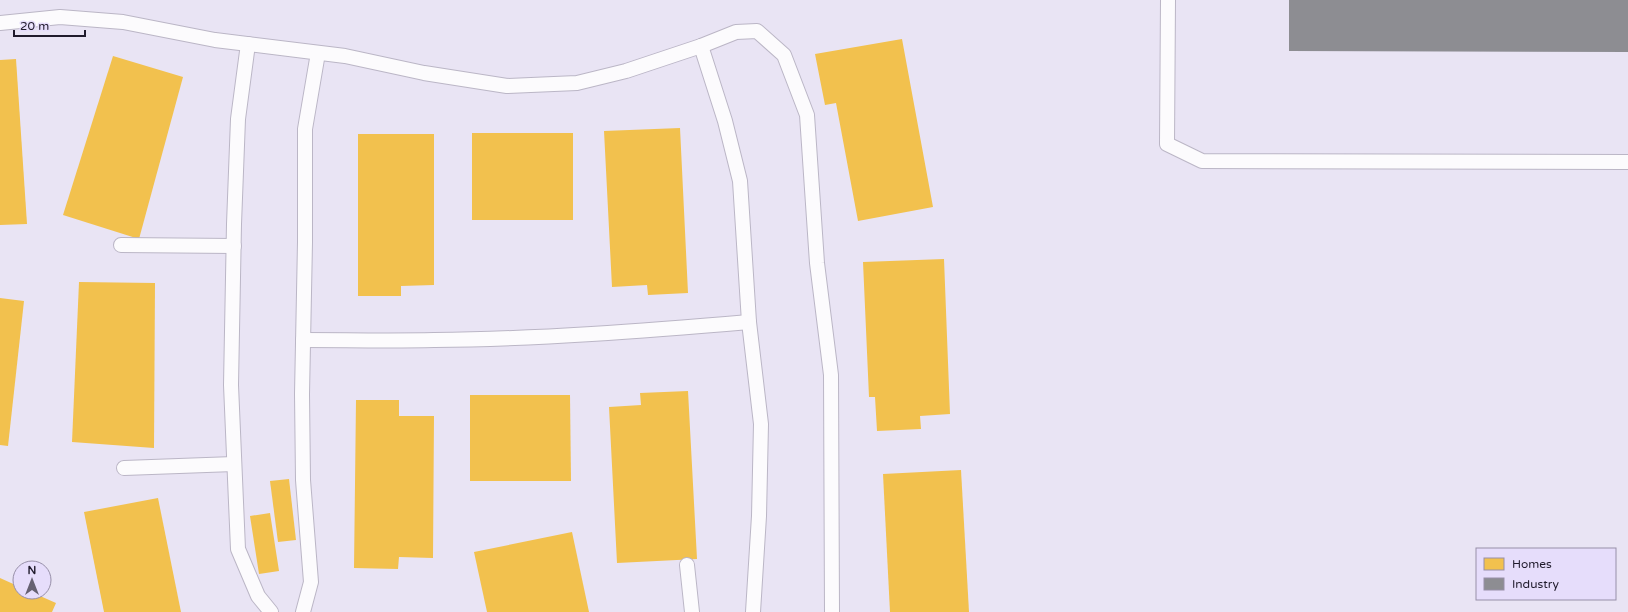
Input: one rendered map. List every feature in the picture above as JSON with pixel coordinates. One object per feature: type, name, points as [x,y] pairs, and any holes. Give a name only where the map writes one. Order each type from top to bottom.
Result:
[{"type":"lane","points":[[1168,0],[1167,144],[1202,161],[1628,162]]},
{"type":"lane","points":[[0,23],[60,17],[123,22],[215,40],[345,56],[424,73],[507,86],[577,83],[626,71],[701,46],[736,32],[757,31],[784,55],[807,114],[818,263],[831,375],[832,612]]},
{"type":"lane","points":[[248,44],[238,119],[231,385],[234,464],[238,550],[258,596],[272,612]]},
{"type":"lane","points":[[701,46],[725,121],[740,181],[749,322],[761,424],[759,516],[753,612]]},
{"type":"lane","points":[[303,612],[311,582],[303,480],[302,394],[305,130],[318,53]]},
{"type":"lane","points":[[121,245],[234,246]]},
{"type":"lane","points":[[303,340],[435,340],[545,336],[641,331],[749,322]]},
{"type":"lane","points":[[124,468],[234,464]]},
{"type":"lane","points":[[687,565],[692,612]]},
{"type":"building: Homes","points":[[902,39],[933,207],[858,221],[836,103],[825,105],[815,54]]},
{"type":"building: Homes","points":[[113,56],[183,77],[139,239],[63,215]]},
{"type":"building: Homes","points":[[16,59],[27,224],[0,225],[0,60]]},
{"type":"building: Homes","points":[[680,128],[688,293],[648,295],[647,285],[612,287],[604,131]]},
{"type":"building: Homes","points":[[472,133],[573,133],[573,220],[472,220]]},
{"type":"building: Homes","points":[[358,134],[434,134],[434,285],[401,286],[401,296],[358,296]]},
{"type":"building: Homes","points":[[944,259],[950,414],[920,416],[921,429],[877,431],[875,397],[869,397],[863,262]]},
{"type":"building: Homes","points":[[79,282],[155,283],[154,448],[72,442]]},
{"type":"building: Homes","points":[[0,298],[24,301],[8,446],[0,445]]},
{"type":"building: Homes","points":[[688,391],[697,559],[617,563],[609,407],[641,405],[640,393]]},
{"type":"building: Homes","points":[[470,395],[570,395],[571,481],[470,481]]},
{"type":"building: Homes","points":[[356,400],[399,400],[399,416],[434,416],[433,558],[399,557],[398,569],[354,568]]},
{"type":"building: Homes","points":[[961,470],[969,612],[890,612],[883,474]]},
{"type":"building: Homes","points":[[289,479],[296,540],[278,542],[270,481]]},
{"type":"building: Homes","points":[[158,498],[181,612],[104,612],[84,512]]},
{"type":"building: Homes","points":[[270,513],[279,571],[259,574],[250,516]]},
{"type":"building: Homes","points":[[572,532],[589,612],[487,612],[474,552]]},
{"type":"building: Homes","points":[[0,578],[12,583],[12,600],[49,600],[56,603],[52,612],[0,612]]},
{"type":"building: Industry","points":[[1289,0],[1628,0],[1628,52],[1289,51]]}]
